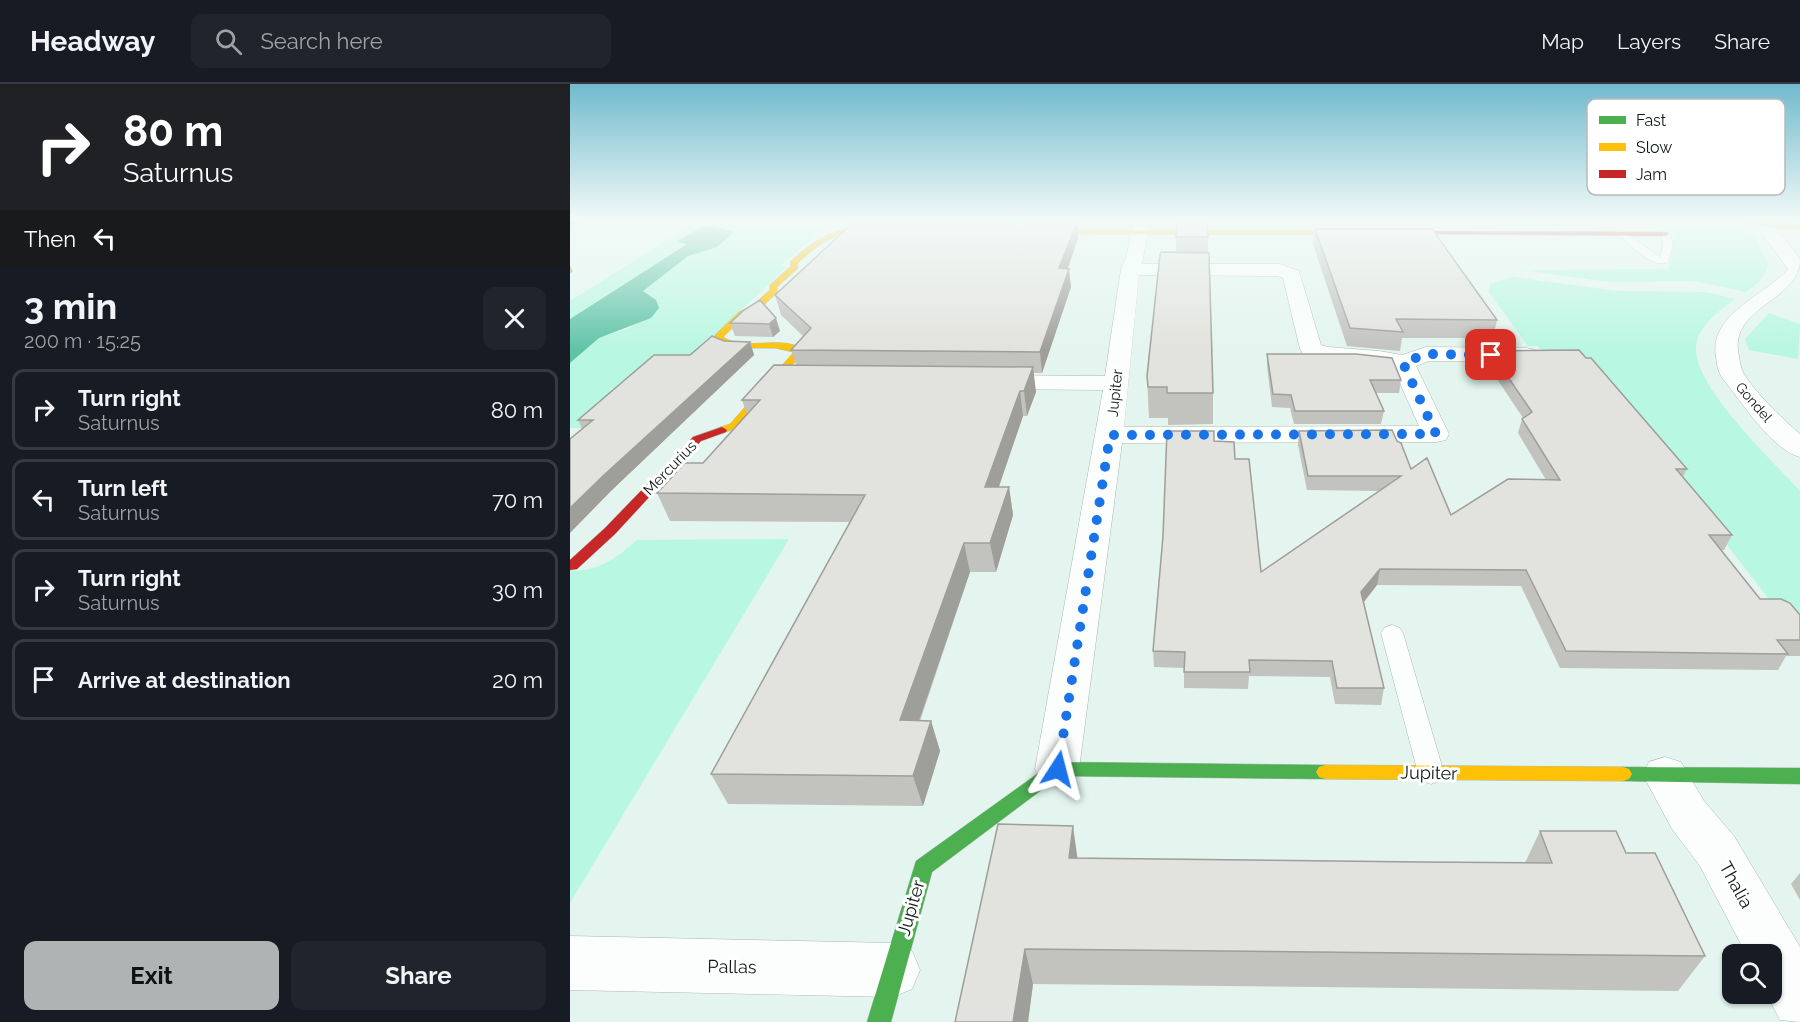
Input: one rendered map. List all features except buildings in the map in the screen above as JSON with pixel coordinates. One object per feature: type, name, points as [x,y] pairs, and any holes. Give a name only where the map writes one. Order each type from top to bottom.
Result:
[{"type":"street","name":"Mercurius","points":[[572,566],[610,531],[697,439],[734,426],[800,350],[775,345],[729,345],[718,336],[742,314],[755,308],[768,297],[774,291],[773,287],[795,267],[793,264]]},
{"type":"street","name":"Jupiter","points":[[1058,769],[1110,435],[1131,264]]},
{"type":"street","name":"Gondel","points":[[1800,268],[1784,286],[1744,314],[1731,328],[1726,351],[1731,374],[1773,424],[1800,449]]},
{"type":"street","points":[[1130,269],[1280,270],[1292,275],[1311,349],[1327,356],[1388,357],[1403,363],[1426,354],[1527,355]]},
{"type":"street","points":[[1110,435],[1436,434],[1403,363]]},
{"type":"street","points":[[774,380],[809,381]]},
{"type":"street","points":[[973,382],[1115,382]]},
{"type":"street","name":"Jupiter","points":[[879,1022],[923,867],[1058,769],[1800,776]]},
{"type":"street","name":"Thalia","points":[[1665,775],[1688,815],[1717,850],[1800,1000]]},
{"type":"street","name":"Pallas","points":[[570,963],[893,970]]},
{"type":"lane","points":[[1392,633],[1431,773]]},
{"type":"shaded area","points":[[629,264],[656,264],[570,319],[570,301]]},
{"type":"shaded area","points":[[656,264],[678,264],[643,291],[656,300],[659,308],[651,318],[599,338],[570,363],[570,319]]},
{"type":"shaded area","points":[[677,264],[783,264],[782,265],[786,268],[705,344],[587,428],[570,428],[570,363],[599,338],[630,328],[656,300],[642,291]]},
{"type":"shaded area","points":[[1670,264],[1769,264],[1763,277],[1746,292],[1694,281],[1609,282],[1520,270],[1668,269]]},
{"type":"shaded area","points":[[1512,277],[1618,291],[1706,292],[1735,299],[1710,320],[1700,333],[1696,348],[1699,364],[1721,403],[1800,491],[1800,639],[1593,372],[1542,351],[1538,346],[1528,346],[1489,292],[1490,284]]},
{"type":"shaded area","points":[[1769,313],[1800,324],[1798,359],[1749,350],[1745,339]]},
{"type":"shaded area","points":[[789,539],[570,903],[570,571],[599,566],[637,540]]},
{"type":"traffic: fast","points":[[879,1022],[923,867],[1057,769],[1325,772]]},
{"type":"traffic: fast","points":[[1623,774],[1800,776]]},
{"type":"traffic: slow","points":[[722,430],[734,426],[800,350],[775,345],[729,345],[718,337],[742,314],[755,308],[774,291],[773,287],[795,266],[793,264]]},
{"type":"traffic: slow","points":[[1325,772],[1623,774]]},
{"type":"traffic: jam","points":[[572,566],[610,531],[697,439],[722,430]]},
{"type":"route","points":[[1058,769],[1110,435],[1436,434],[1403,363],[1426,354],[1491,355]]}]
